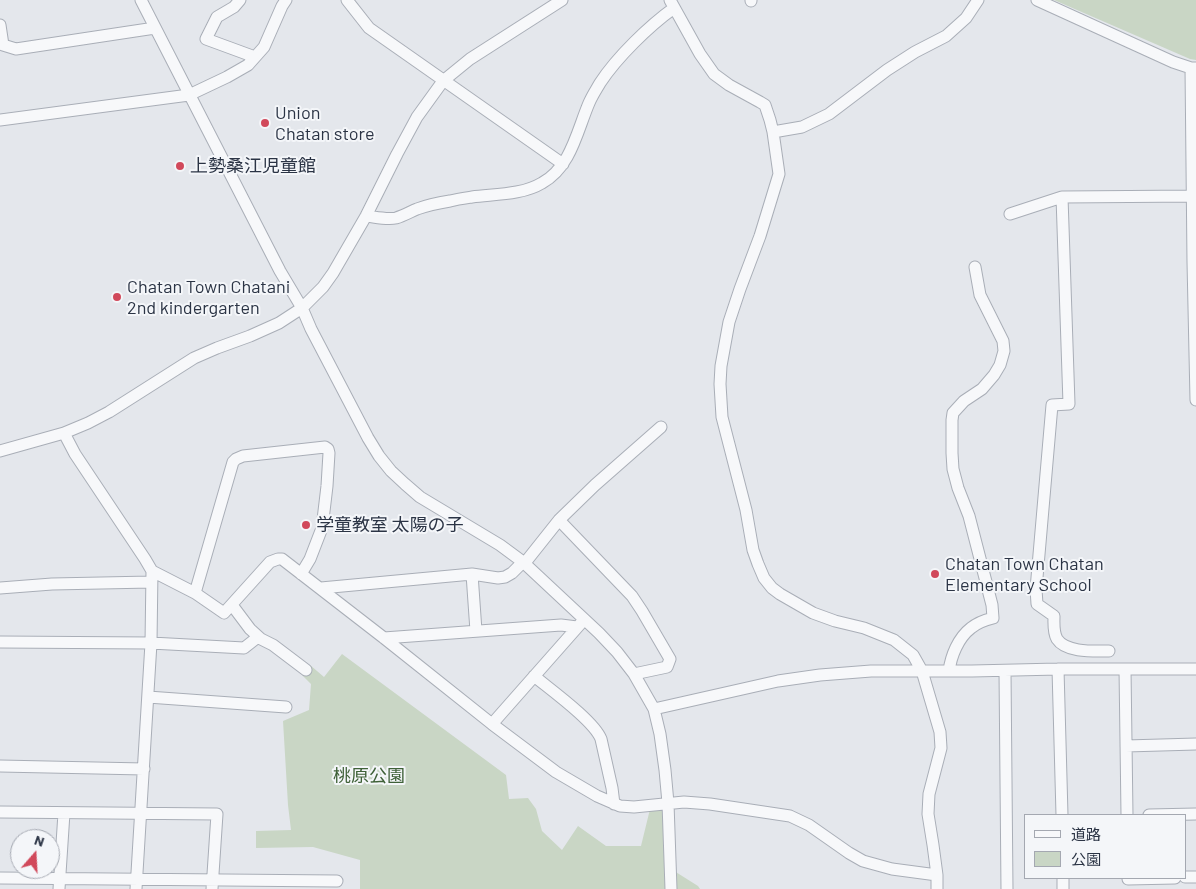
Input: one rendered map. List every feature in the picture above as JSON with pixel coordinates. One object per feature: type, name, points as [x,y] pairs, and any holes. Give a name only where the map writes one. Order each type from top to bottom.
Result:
[{"type":"street","points":[[141,0],[368,438],[392,472],[420,496],[500,545],[524,563],[580,623],[599,632],[634,674],[654,709],[662,752],[668,803],[671,889]]},
{"type":"street","points":[[240,0],[234,7],[217,17],[206,39],[256,57]]},
{"type":"street","points":[[0,120],[189,94],[227,77],[248,65],[264,47],[286,0]]},
{"type":"street","points":[[347,0],[369,28],[563,164]]},
{"type":"street","points":[[0,451],[64,433],[88,423],[109,412],[194,358],[279,323],[302,308],[323,287],[333,273],[366,216],[417,117],[443,81],[470,59],[562,0]]},
{"type":"street","points":[[773,132],[802,127],[829,114],[887,70],[915,52],[946,36],[966,18],[978,0]]},
{"type":"street","points":[[1037,0],[1173,62],[1194,68],[1196,400]]},
{"type":"street","points":[[366,216],[396,218],[432,204],[471,197],[518,192],[543,183],[563,164],[574,143],[590,102],[601,82],[618,60],[672,4],[700,54],[714,74],[729,85],[765,105],[773,132],[779,174],[760,236],[729,322],[721,366],[722,417],[746,510],[753,550],[764,578],[780,594],[813,613],[864,628],[894,640],[913,655],[922,671],[940,732],[941,748],[929,794],[928,814],[937,875],[937,889]]},
{"type":"street","points":[[0,25],[3,45],[16,49],[155,28]]},
{"type":"street","points":[[1010,214],[1062,197],[1194,196]]},
{"type":"street","points":[[1062,197],[1069,404],[1052,405],[1037,579],[1037,604],[1054,616],[1055,634],[1057,640],[1061,643],[1073,648],[1109,651]]},
{"type":"street","points":[[950,671],[950,661],[953,654],[967,632],[980,622],[993,618],[992,605],[969,516],[953,469],[952,453],[953,413],[964,401],[982,389],[1000,365],[1004,350],[1003,341],[980,295],[975,267]]},
{"type":"street","points":[[321,588],[472,574],[498,578],[505,577],[524,563],[560,520],[595,485],[661,427]]},
{"type":"street","points":[[64,433],[75,454],[145,559],[151,577],[151,643],[137,884]]},
{"type":"street","points":[[195,593],[233,462],[243,456],[322,446],[327,448],[328,452],[327,486],[322,528],[302,574]]},
{"type":"street","points":[[560,520],[632,596],[670,659],[667,667],[634,674]]},
{"type":"street","points":[[0,588],[151,577],[195,593],[224,613],[270,562],[282,559],[556,772],[578,786],[614,804],[634,807],[684,802],[790,816],[809,825],[849,854],[863,860],[892,869],[937,875]]},
{"type":"street","points":[[472,574],[476,631]]},
{"type":"street","points":[[232,605],[250,630],[258,637],[273,644],[306,670]]},
{"type":"street","points":[[384,638],[580,623]]},
{"type":"street","points":[[492,724],[580,623]]},
{"type":"street","points":[[0,642],[151,643],[244,648],[258,637]]},
{"type":"street","points":[[1058,669],[1062,814]]},
{"type":"street","points":[[1125,669],[1127,814]]},
{"type":"street","points":[[654,709],[778,681],[871,671],[1196,669]]},
{"type":"street","points":[[1005,671],[1006,889]]},
{"type":"street","points":[[534,676],[598,732],[612,788],[614,804]]},
{"type":"street","points":[[148,697],[286,707]]},
{"type":"street","points":[[1126,746],[1196,744]]},
{"type":"street","points":[[0,766],[144,769]]},
{"type":"street","points":[[0,812],[217,814],[213,884]]},
{"type":"street","points":[[59,884],[64,813]]},
{"type":"street","points":[[0,878],[59,884],[213,884],[337,881]]},
{"type":"street","points":[[1128,882],[1163,879]]},
{"type":"green space","points":[[1054,0],[1196,0],[1196,60],[1190,59]]},
{"type":"green space","name":"桃原公園","points":[[342,654],[506,775],[509,799],[528,798],[536,809],[542,831],[562,850],[578,826],[606,846],[641,846],[651,805],[668,803],[671,869],[700,889],[360,889],[360,860],[313,847],[256,848],[256,831],[291,830],[283,721],[309,710],[311,684],[302,675],[310,665],[324,677]]},
{"type":"place","name":"Union Chatan store","points":[[265,123]]},
{"type":"place","name":"上勢桑江児童館","points":[[180,166]]},
{"type":"place","name":"Chatan Town Chatani 2nd kindergarten","points":[[117,297]]},
{"type":"place","name":"学童教室 太陽の子","points":[[306,525]]},
{"type":"place","name":"Chatan Town Chatan Elementary School","points":[[935,574]]}]
